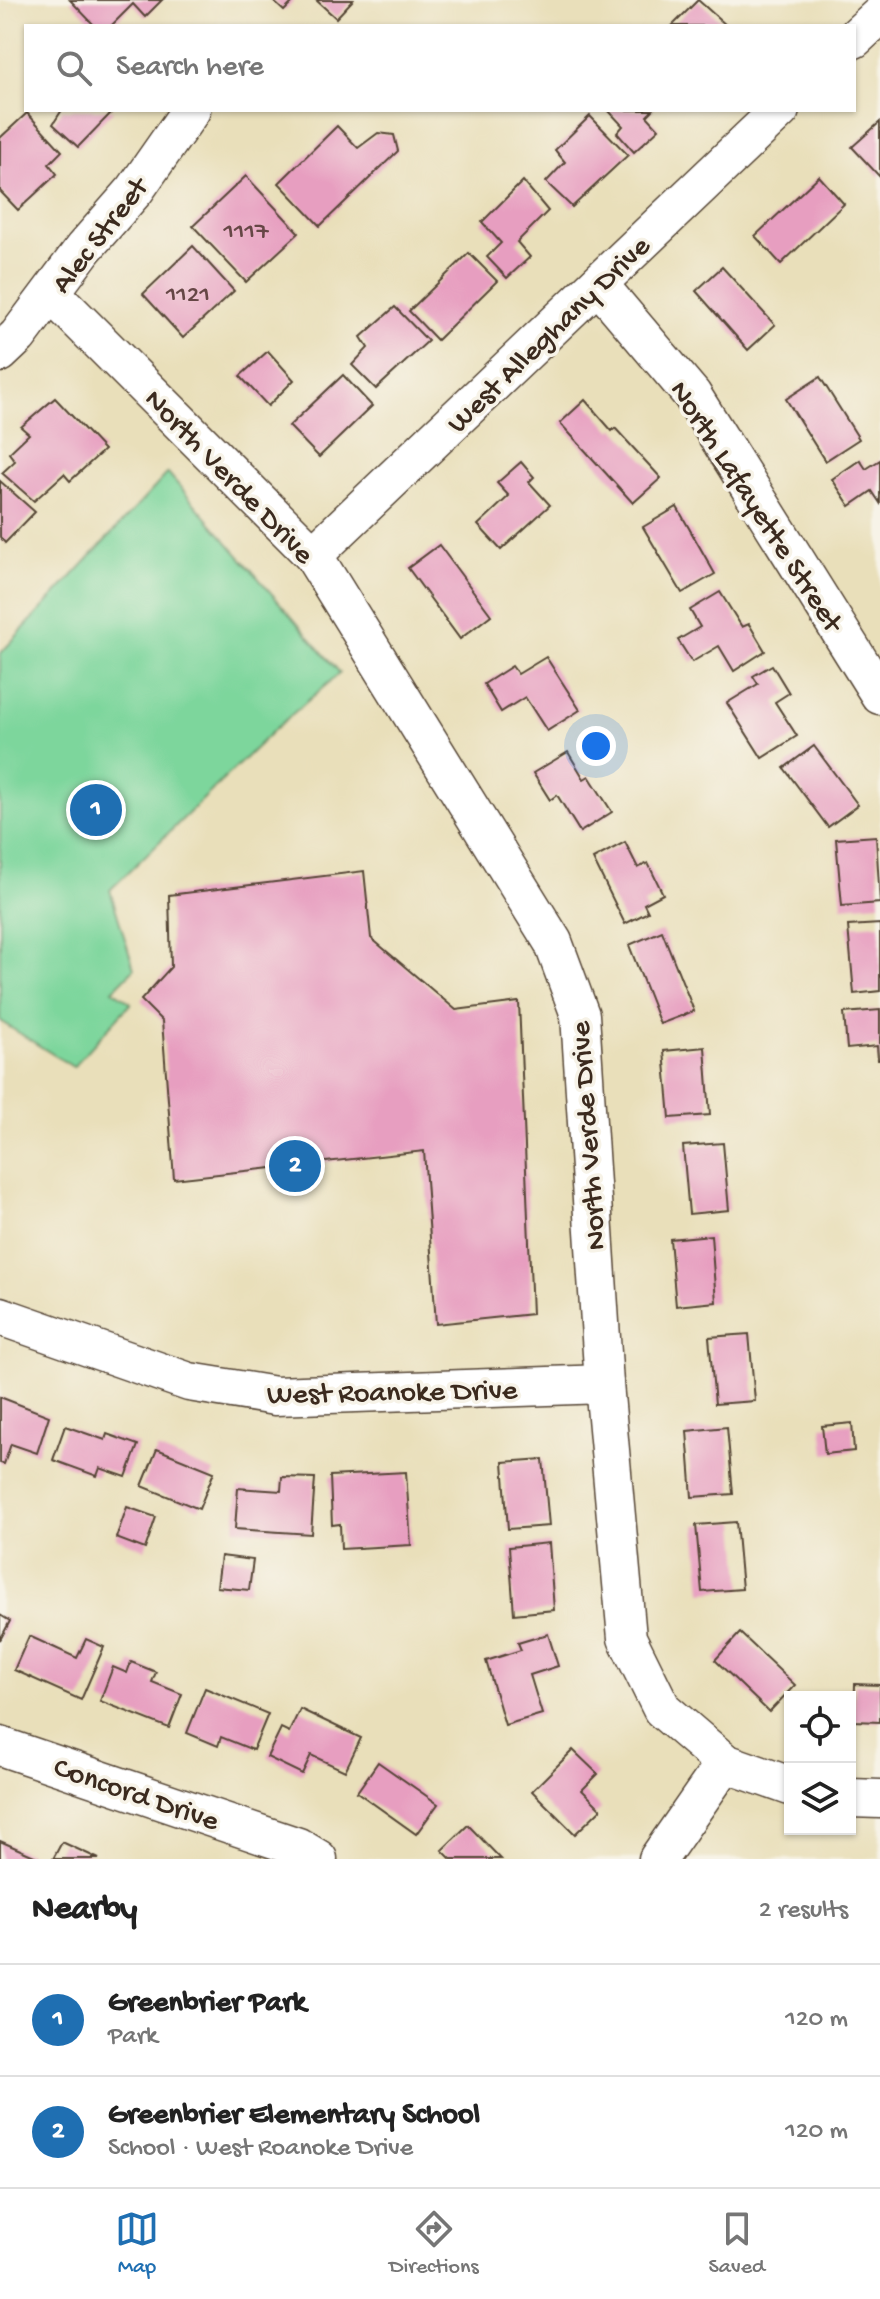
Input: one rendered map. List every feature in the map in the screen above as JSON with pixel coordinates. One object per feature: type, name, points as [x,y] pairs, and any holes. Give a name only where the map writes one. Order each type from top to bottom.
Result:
[{"type":"street","points":[[856,37],[880,15]]},
{"type":"street","name":"Alec Street","points":[[0,353],[18,336],[84,248],[135,190],[190,112]]},
{"type":"street","name":"West Alleghany Drive","points":[[313,555],[778,112]]},
{"type":"street","name":"North Lafayette Street","points":[[598,284],[692,395],[880,695]]},
{"type":"street","name":"North Verde Drive","points":[[52,294],[313,555],[553,942],[580,1015],[604,1384],[627,1638],[662,1709],[725,1763],[784,1784]]},
{"type":"street","name":"West Roanoke Drive","points":[[0,1316],[189,1382],[275,1396],[604,1384]]},
{"type":"street","name":"Concord Drive","points":[[0,1746],[298,1847],[318,1859]]},
{"type":"street","points":[[658,1859],[725,1763]]},
{"type":"street","points":[[856,1798],[880,1799]]},
{"type":"green space","points":[[168,473],[340,673],[275,729],[110,890],[134,969],[113,990],[131,1003],[73,1067],[0,1021],[0,654]]},
{"type":"building","points":[[70,0],[162,0],[145,17],[133,4],[113,24],[93,24]]},
{"type":"building","points":[[272,0],[295,0],[284,11]]},
{"type":"building","points":[[316,0],[353,0],[336,18]]},
{"type":"building","points":[[698,0],[725,24],[674,24]]},
{"type":"building","points":[[61,112],[112,112],[78,147],[53,124]]},
{"type":"building","points":[[610,112],[651,112],[647,116],[659,129],[634,152],[617,133],[623,126]]},
{"type":"building","points":[[27,113],[62,151],[49,164],[57,174],[18,210],[0,191],[0,138]]},
{"type":"building","points":[[590,116],[628,155],[572,207],[546,182],[565,162],[555,150]]},
{"type":"building","points":[[880,122],[880,177],[852,147]]},
{"type":"building","points":[[337,126],[358,148],[378,133],[394,135],[398,151],[320,226],[279,183]]},
{"type":"building","points":[[246,176],[299,233],[246,282],[193,226]]},
{"type":"building","points":[[819,176],[844,204],[781,264],[755,236]]},
{"type":"building","points":[[523,181],[548,211],[517,242],[530,257],[507,278],[487,257],[501,243],[482,222]]},
{"type":"building","points":[[193,246],[234,291],[183,338],[143,294]]},
{"type":"building","points":[[469,253],[497,281],[437,340],[409,311]]},
{"type":"building","points":[[722,267],[775,325],[748,350],[696,291]]},
{"type":"building","points":[[395,307],[428,341],[376,389],[352,365],[368,348],[361,337]]},
{"type":"building","points":[[268,351],[294,380],[268,406],[240,376]]},
{"type":"building","points":[[343,375],[372,406],[319,457],[289,426]]},
{"type":"building","points":[[820,377],[859,439],[825,461],[786,399]]},
{"type":"building","points":[[55,398],[104,450],[70,481],[64,474],[34,501],[2,473],[15,461],[9,453],[29,434],[21,427]]},
{"type":"building","points":[[585,400],[661,478],[633,503],[560,423]]},
{"type":"building","points":[[860,460],[866,469],[880,460],[880,503],[872,491],[850,506],[832,479]]},
{"type":"building","points":[[521,462],[534,477],[529,482],[550,505],[501,550],[478,525],[509,496],[497,483]]},
{"type":"building","points":[[0,481],[35,512],[5,543],[0,537]]},
{"type":"building","points":[[677,507],[715,574],[682,593],[643,527]]},
{"type":"building","points":[[439,545],[491,615],[460,639],[408,568]]},
{"type":"building","points":[[720,592],[742,627],[749,624],[765,651],[734,671],[719,646],[692,662],[678,640],[700,627],[690,610]]},
{"type":"building","points":[[546,657],[580,710],[547,731],[525,697],[501,712],[484,684],[512,666],[518,674]]},
{"type":"building","points":[[772,665],[789,693],[775,702],[797,736],[762,758],[727,703],[758,684],[753,676]]},
{"type":"building","points":[[814,746],[858,805],[828,827],[784,768]]},
{"type":"building","points":[[568,752],[584,779],[589,776],[612,812],[580,832],[557,795],[550,800],[533,773]]},
{"type":"building","points":[[876,836],[880,903],[842,906],[836,839]]},
{"type":"building","points":[[625,842],[638,868],[648,863],[663,894],[644,904],[648,912],[625,924],[593,859]]},
{"type":"building","points":[[364,871],[371,938],[456,1010],[519,1002],[532,1314],[436,1324],[424,1151],[174,1179],[162,1021],[141,1000],[171,967],[169,895]]},
{"type":"building","points":[[880,924],[880,991],[854,994],[848,926]]},
{"type":"building","points":[[662,931],[694,1011],[660,1024],[629,945]]},
{"type":"building","points":[[880,1010],[880,1060],[877,1046],[847,1049],[844,1013]]},
{"type":"building","points":[[705,1047],[710,1115],[670,1118],[664,1051]]},
{"type":"building","points":[[723,1143],[729,1210],[689,1214],[683,1146]]},
{"type":"building","points":[[711,1235],[716,1302],[676,1306],[670,1239]]},
{"type":"building","points":[[749,1334],[755,1401],[715,1404],[709,1337]]},
{"type":"building","points":[[0,1397],[49,1416],[37,1453],[11,1444],[4,1464],[0,1463]]},
{"type":"building","points":[[852,1423],[854,1451],[825,1454],[822,1426]]},
{"type":"building","points":[[65,1426],[105,1440],[107,1434],[138,1445],[126,1477],[100,1468],[97,1476],[53,1460]]},
{"type":"building","points":[[727,1427],[733,1494],[692,1497],[687,1431]]},
{"type":"building","points":[[157,1449],[214,1472],[199,1509],[142,1486]]},
{"type":"building","points":[[543,1459],[549,1526],[508,1529],[503,1462]]},
{"type":"building","points":[[406,1472],[411,1545],[341,1549],[340,1524],[332,1525],[330,1476]]},
{"type":"building","points":[[282,1477],[315,1478],[311,1534],[235,1529],[238,1488],[281,1491]]},
{"type":"building","points":[[127,1507],[156,1517],[145,1549],[116,1538]]},
{"type":"building","points":[[736,1522],[742,1589],[702,1592],[696,1525]]},
{"type":"building","points":[[549,1543],[554,1610],[514,1614],[509,1547]]},
{"type":"building","points":[[221,1556],[253,1560],[249,1590],[217,1587]]},
{"type":"building","points":[[0,1615],[10,1621],[0,1640]]},
{"type":"building","points":[[740,1633],[795,1685],[789,1691],[784,1691],[784,1696],[769,1712],[715,1660]]},
{"type":"building","points":[[548,1634],[558,1666],[530,1675],[542,1714],[505,1725],[486,1661],[521,1650],[518,1643]]},
{"type":"building","points":[[29,1636],[77,1658],[86,1639],[104,1647],[81,1700],[14,1670]]},
{"type":"building","points":[[131,1662],[156,1672],[152,1682],[182,1694],[169,1728],[100,1701],[113,1667],[127,1673]]},
{"type":"building","points":[[855,1684],[880,1685],[880,1722],[856,1721]]},
{"type":"building","points":[[205,1688],[268,1714],[253,1750],[221,1737],[218,1746],[187,1733]]},
{"type":"building","points":[[300,1709],[361,1738],[345,1771],[311,1755],[302,1774],[267,1757],[281,1728],[289,1732]]},
{"type":"building","points":[[573,1750],[598,1774],[582,1790],[601,1809],[575,1834],[532,1791]]},
{"type":"building","points":[[378,1762],[438,1804],[416,1834],[357,1792]]},
{"type":"building","points":[[468,1825],[501,1859],[451,1859],[442,1850]]},
{"type":"building","points":[[0,1841],[41,1859],[0,1859]]},
{"type":"building","points":[[62,1842],[99,1859],[53,1859]]},
{"type":"place","name":"Greenbrier Park","points":[[96,810]]},
{"type":"place","name":"Greenbrier Elementary School","points":[[295,1166]]}]
